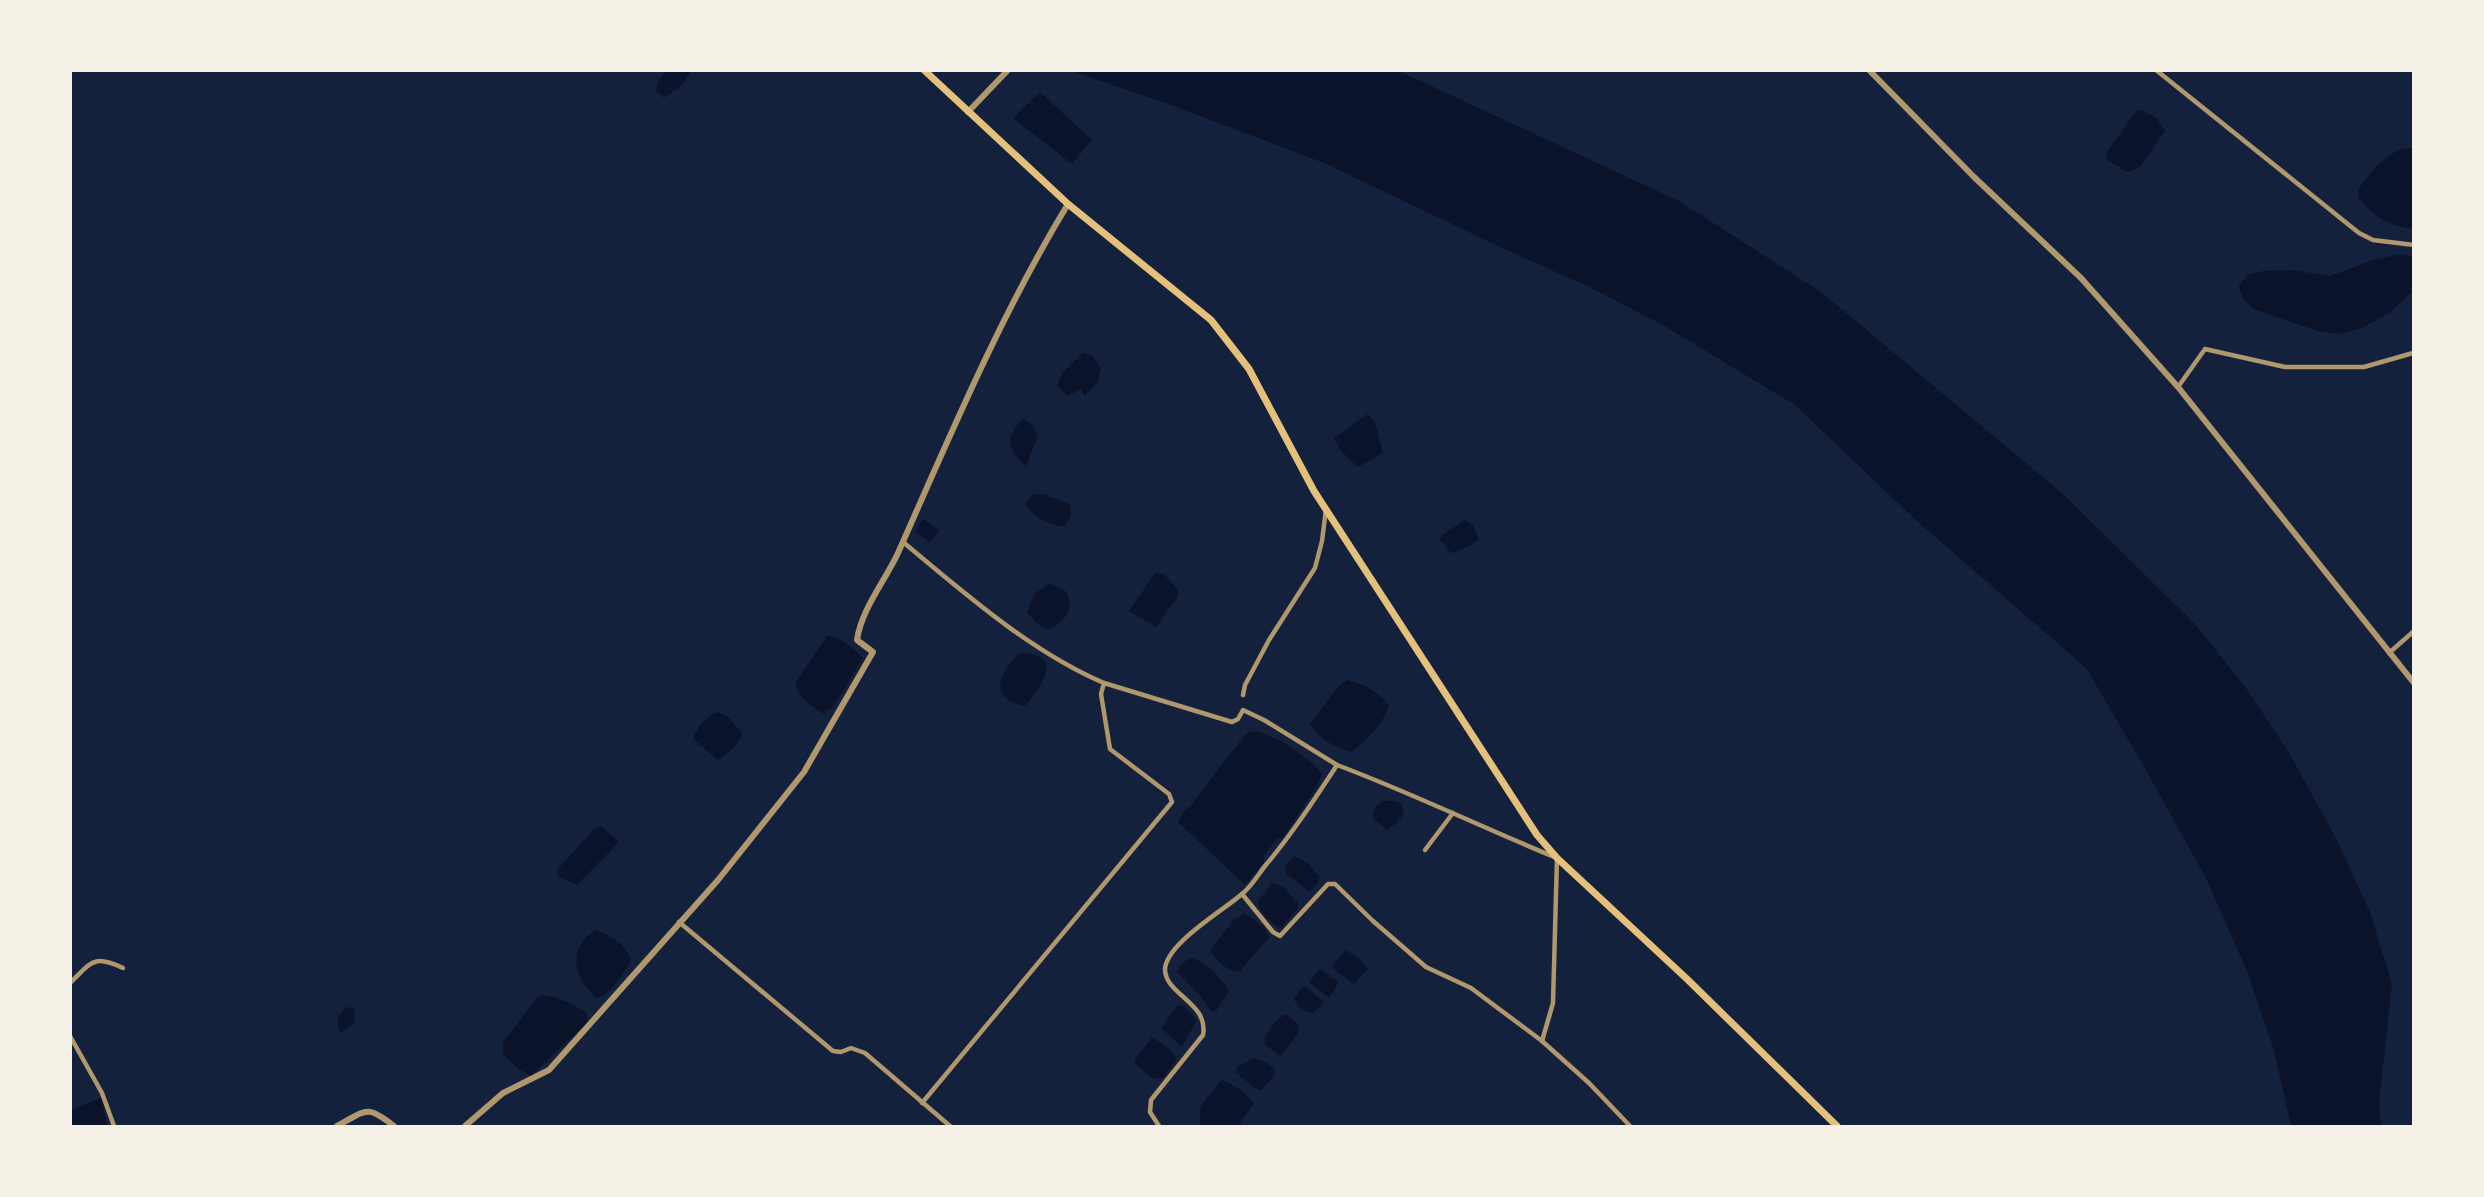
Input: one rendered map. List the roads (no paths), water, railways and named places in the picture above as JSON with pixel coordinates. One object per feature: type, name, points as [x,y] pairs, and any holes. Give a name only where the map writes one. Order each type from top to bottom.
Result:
[{"type":"main road","points":[[924,70],[1068,204],[1211,320],[1249,369],[1326,509],[1520,812],[1557,858],[1695,987],[1837,1126]]},
{"type":"street","points":[[969,112],[1008,70]]},
{"type":"street","points":[[1869,70],[1974,177],[2081,278],[2178,387],[2414,683]]},
{"type":"street","points":[[2156,70],[2359,233],[2373,240],[2414,245]]},
{"type":"street","points":[[465,1126],[503,1093],[549,1070],[752,838],[810,762],[873,652],[857,640],[859,627],[890,570],[1011,309],[1044,243],[1068,204]]},
{"type":"street","points":[[2178,387],[2205,349],[2285,367],[2364,367],[2413,352]]},
{"type":"street","points":[[1243,695],[1245,685],[1269,640],[1315,568],[1322,541],[1326,509]]},
{"type":"street","points":[[903,542],[977,604],[1047,652],[1087,676],[1232,722],[1238,719],[1243,710],[1264,720],[1337,765],[1557,858],[1553,1003],[1542,1041]]},
{"type":"street","points":[[2389,653],[2414,631]]},
{"type":"street","points":[[922,1103],[1172,802],[1169,794],[1110,749],[1101,694],[1104,683]]},
{"type":"street","points":[[1159,1126],[1150,1112],[1151,1100],[1203,1035],[1204,1027],[1202,1019],[1190,1003],[1170,983],[1165,971],[1167,961],[1190,934],[1242,894],[1291,835],[1337,765]]},
{"type":"street","points":[[1425,850],[1453,813]]},
{"type":"street","points":[[1242,894],[1273,932],[1280,936],[1328,884],[1335,884],[1390,937],[1426,967],[1471,988],[1542,1041],[1589,1083],[1630,1126]]},
{"type":"street","points":[[679,921],[833,1051],[841,1052],[850,1048],[865,1053],[950,1126]]},
{"type":"street","points":[[70,983],[96,960],[103,960],[123,968]]},
{"type":"street","points":[[70,1036],[102,1093],[114,1126]]},
{"type":"street","points":[[337,1126],[365,1111],[371,1111],[394,1126]]},
{"type":"water","points":[[666,71],[691,72],[683,84],[664,98],[656,91],[657,83]]},
{"type":"water","points":[[1072,71],[1399,71],[1679,201],[1821,292],[2063,494],[2195,624],[2246,688],[2288,751],[2336,838],[2370,912],[2392,984],[2379,1103],[2381,1126],[2291,1126],[2274,1050],[2248,974],[2207,880],[2086,668],[1917,521],[1795,405],[1663,325],[1587,286],[1324,163],[1171,105]]},
{"type":"water","points":[[1040,92],[1092,140],[1072,164],[1013,118]]},
{"type":"water","points":[[2137,110],[2154,117],[2165,131],[2139,168],[2127,172],[2107,160],[2106,153]]},
{"type":"water","points":[[2414,148],[2413,229],[2397,226],[2377,216],[2359,199],[2358,189],[2377,165],[2399,149]]},
{"type":"water","points":[[2397,255],[2413,256],[2413,291],[2389,313],[2362,328],[2341,334],[2318,331],[2256,310],[2244,300],[2239,285],[2248,275],[2263,271],[2292,270],[2330,276],[2376,259]]},
{"type":"water","points":[[1083,353],[1093,356],[1101,369],[1098,382],[1085,396],[1081,389],[1068,396],[1057,386],[1062,373]]},
{"type":"water","points":[[1368,414],[1375,422],[1383,453],[1358,467],[1341,451],[1334,438]]},
{"type":"water","points":[[1023,419],[1032,425],[1038,436],[1026,466],[1015,454],[1010,443],[1013,432]]},
{"type":"water","points":[[1033,494],[1046,495],[1071,505],[1071,516],[1065,526],[1048,523],[1032,513],[1025,504]]},
{"type":"water","points":[[923,519],[939,530],[930,542],[915,531]]},
{"type":"water","points":[[1464,520],[1472,525],[1479,540],[1460,551],[1451,553],[1440,540],[1441,536]]},
{"type":"water","points":[[1155,573],[1164,574],[1179,591],[1177,598],[1156,627],[1129,611]]},
{"type":"water","points":[[1050,583],[1067,592],[1069,610],[1059,623],[1048,630],[1035,622],[1027,612],[1034,594]]},
{"type":"water","points":[[827,636],[842,641],[863,658],[833,707],[824,714],[802,697],[795,683]]},
{"type":"water","points":[[1019,654],[1036,655],[1046,662],[1046,668],[1040,685],[1025,706],[1013,703],[1006,698],[1001,692],[1000,685],[1012,662]]},
{"type":"water","points":[[1347,680],[1370,689],[1389,705],[1374,731],[1351,752],[1327,742],[1310,724],[1339,686]]},
{"type":"water","points":[[718,712],[729,718],[743,734],[733,749],[718,760],[693,739],[702,722]]},
{"type":"water","points":[[1257,731],[1292,748],[1309,760],[1322,774],[1317,786],[1282,839],[1278,838],[1264,855],[1264,862],[1245,885],[1178,822],[1183,812],[1191,805],[1244,736],[1249,732]]},
{"type":"water","points":[[1382,801],[1396,801],[1402,804],[1403,808],[1400,819],[1387,830],[1372,817],[1375,807]]},
{"type":"water","points":[[601,826],[618,843],[577,885],[558,876],[556,871],[595,828]]},
{"type":"water","points":[[1295,856],[1308,863],[1319,876],[1318,883],[1310,892],[1286,874],[1285,865]]},
{"type":"water","points":[[1272,883],[1283,887],[1298,903],[1298,908],[1280,929],[1259,908],[1258,901]]},
{"type":"water","points":[[1244,913],[1264,927],[1269,938],[1239,972],[1230,970],[1222,964],[1210,950],[1233,921]]},
{"type":"water","points":[[596,930],[618,941],[626,949],[631,960],[612,988],[597,998],[582,982],[576,963],[580,945]]},
{"type":"water","points":[[1346,950],[1361,960],[1368,969],[1354,984],[1332,966]]},
{"type":"water","points":[[1190,958],[1196,959],[1212,970],[1229,991],[1216,1011],[1211,1012],[1203,999],[1177,972],[1181,964]]},
{"type":"water","points":[[1320,969],[1339,982],[1329,998],[1309,982]]},
{"type":"water","points":[[1302,987],[1306,987],[1324,1002],[1313,1013],[1301,1008],[1295,1001],[1294,998]]},
{"type":"water","points":[[542,995],[560,999],[587,1013],[588,1022],[531,1076],[517,1068],[503,1054],[503,1042],[535,1000]]},
{"type":"water","points":[[1178,1005],[1185,1007],[1197,1020],[1182,1047],[1162,1029]]},
{"type":"water","points":[[346,1008],[355,1009],[354,1024],[341,1033],[338,1026],[339,1017]]},
{"type":"water","points":[[1285,1014],[1299,1027],[1297,1035],[1281,1056],[1265,1045],[1264,1039],[1274,1023]]},
{"type":"water","points":[[1152,1037],[1176,1057],[1176,1061],[1163,1078],[1159,1079],[1151,1077],[1135,1064],[1135,1060]]},
{"type":"water","points":[[1255,1058],[1266,1062],[1276,1071],[1261,1090],[1256,1089],[1235,1072],[1238,1066]]},
{"type":"water","points":[[1222,1079],[1241,1090],[1254,1103],[1238,1126],[1200,1126],[1200,1107]]},
{"type":"water","points":[[100,1098],[103,1101],[107,1126],[71,1126],[70,1111]]}]
